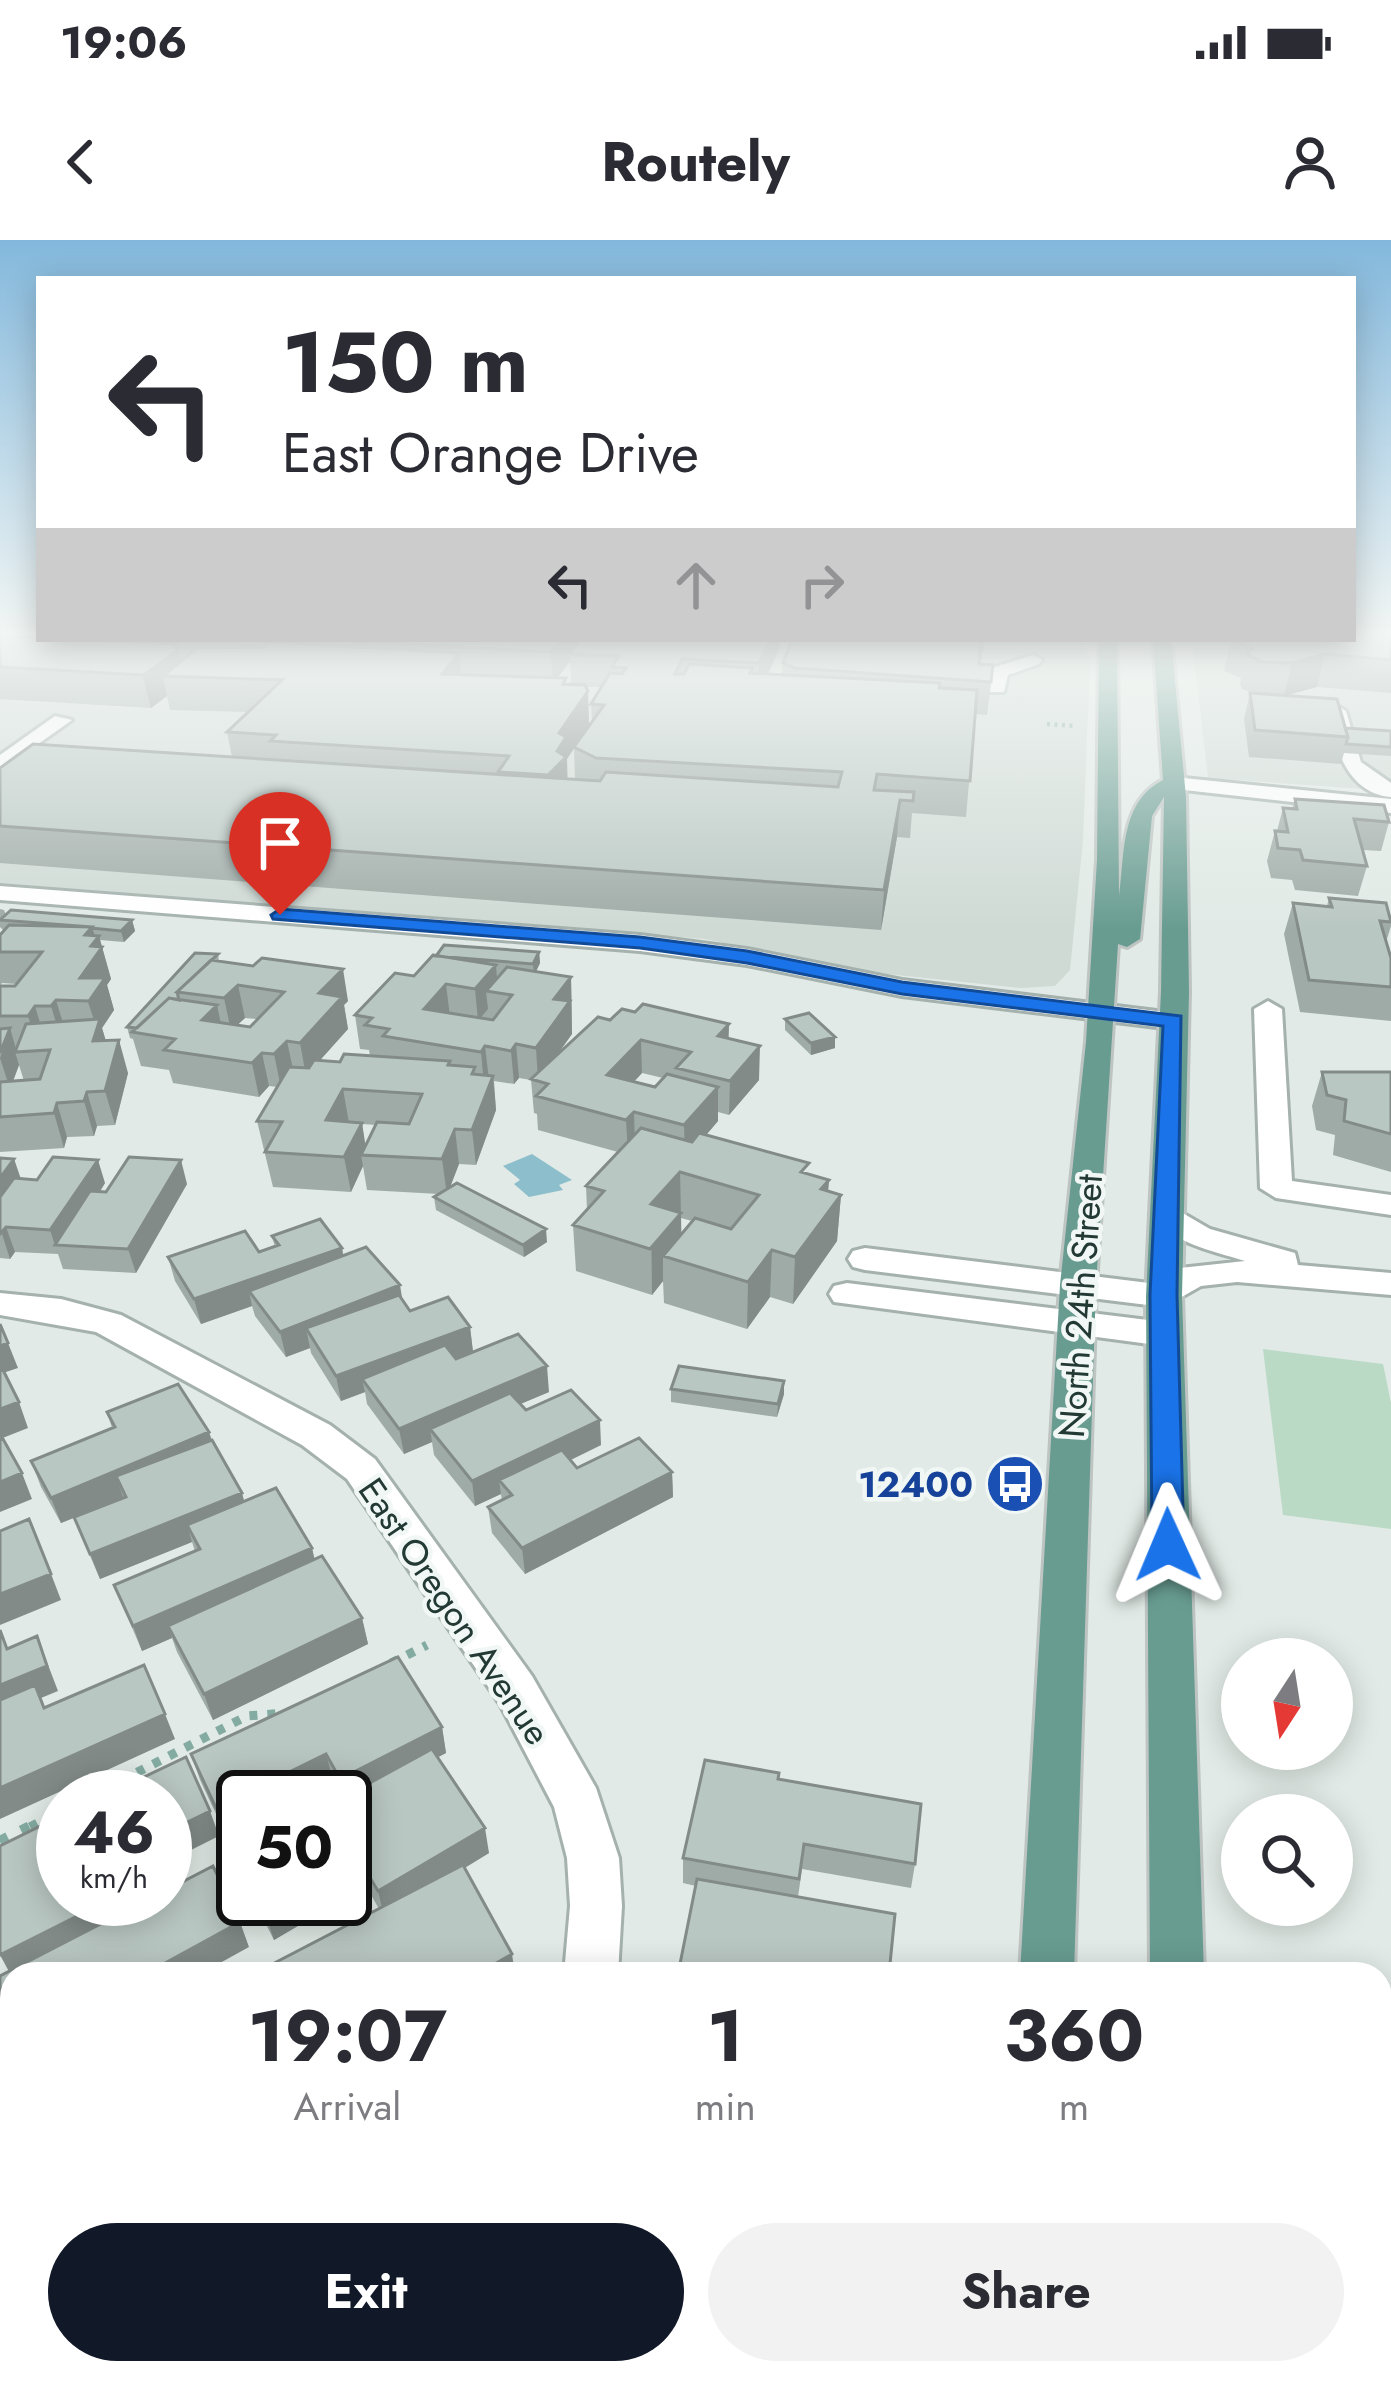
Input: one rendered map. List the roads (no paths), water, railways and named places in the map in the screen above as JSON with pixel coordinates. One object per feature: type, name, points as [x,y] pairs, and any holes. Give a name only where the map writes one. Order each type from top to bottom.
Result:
[{"type":"main road","name":"North 24th Street","points":[[1048,1962],[1077,1304],[1102,1014],[1111,796],[1107,730]]},
{"type":"main road","points":[[1161,730],[1174,1021],[1164,1315],[1177,1962]]},
{"type":"main road","points":[[1107,738],[1132,750]]},
{"type":"main road","points":[[1102,1014],[1123,986],[1141,816],[1161,786]]},
{"type":"street","points":[[0,765],[48,730]]},
{"type":"street","points":[[1341,730],[1351,765],[1390,798]]},
{"type":"street","points":[[1161,786],[1311,799],[1390,798]]},
{"type":"street","points":[[0,893],[749,948],[902,988],[1174,1021]]},
{"type":"street","points":[[1268,1010],[1276,1189],[1391,1204]]},
{"type":"street","points":[[1167,1214],[1198,1236],[1319,1275]]},
{"type":"street","points":[[866,1259],[1077,1304]]},
{"type":"street","points":[[847,1294],[1077,1304],[1164,1315],[1192,1276],[1217,1272],[1319,1275],[1391,1284]]},
{"type":"street","name":"East Oregon Avenue","points":[[0,1304],[61,1311],[108,1323],[316,1436],[361,1469],[517,1690],[578,1803],[593,1858],[592,1962]]},
{"type":"water","points":[[532,1154],[572,1180],[559,1185],[563,1190],[529,1197],[514,1184],[520,1180],[503,1166]]},
{"type":"place","name":"12400","points":[[1015,1484]]}]
